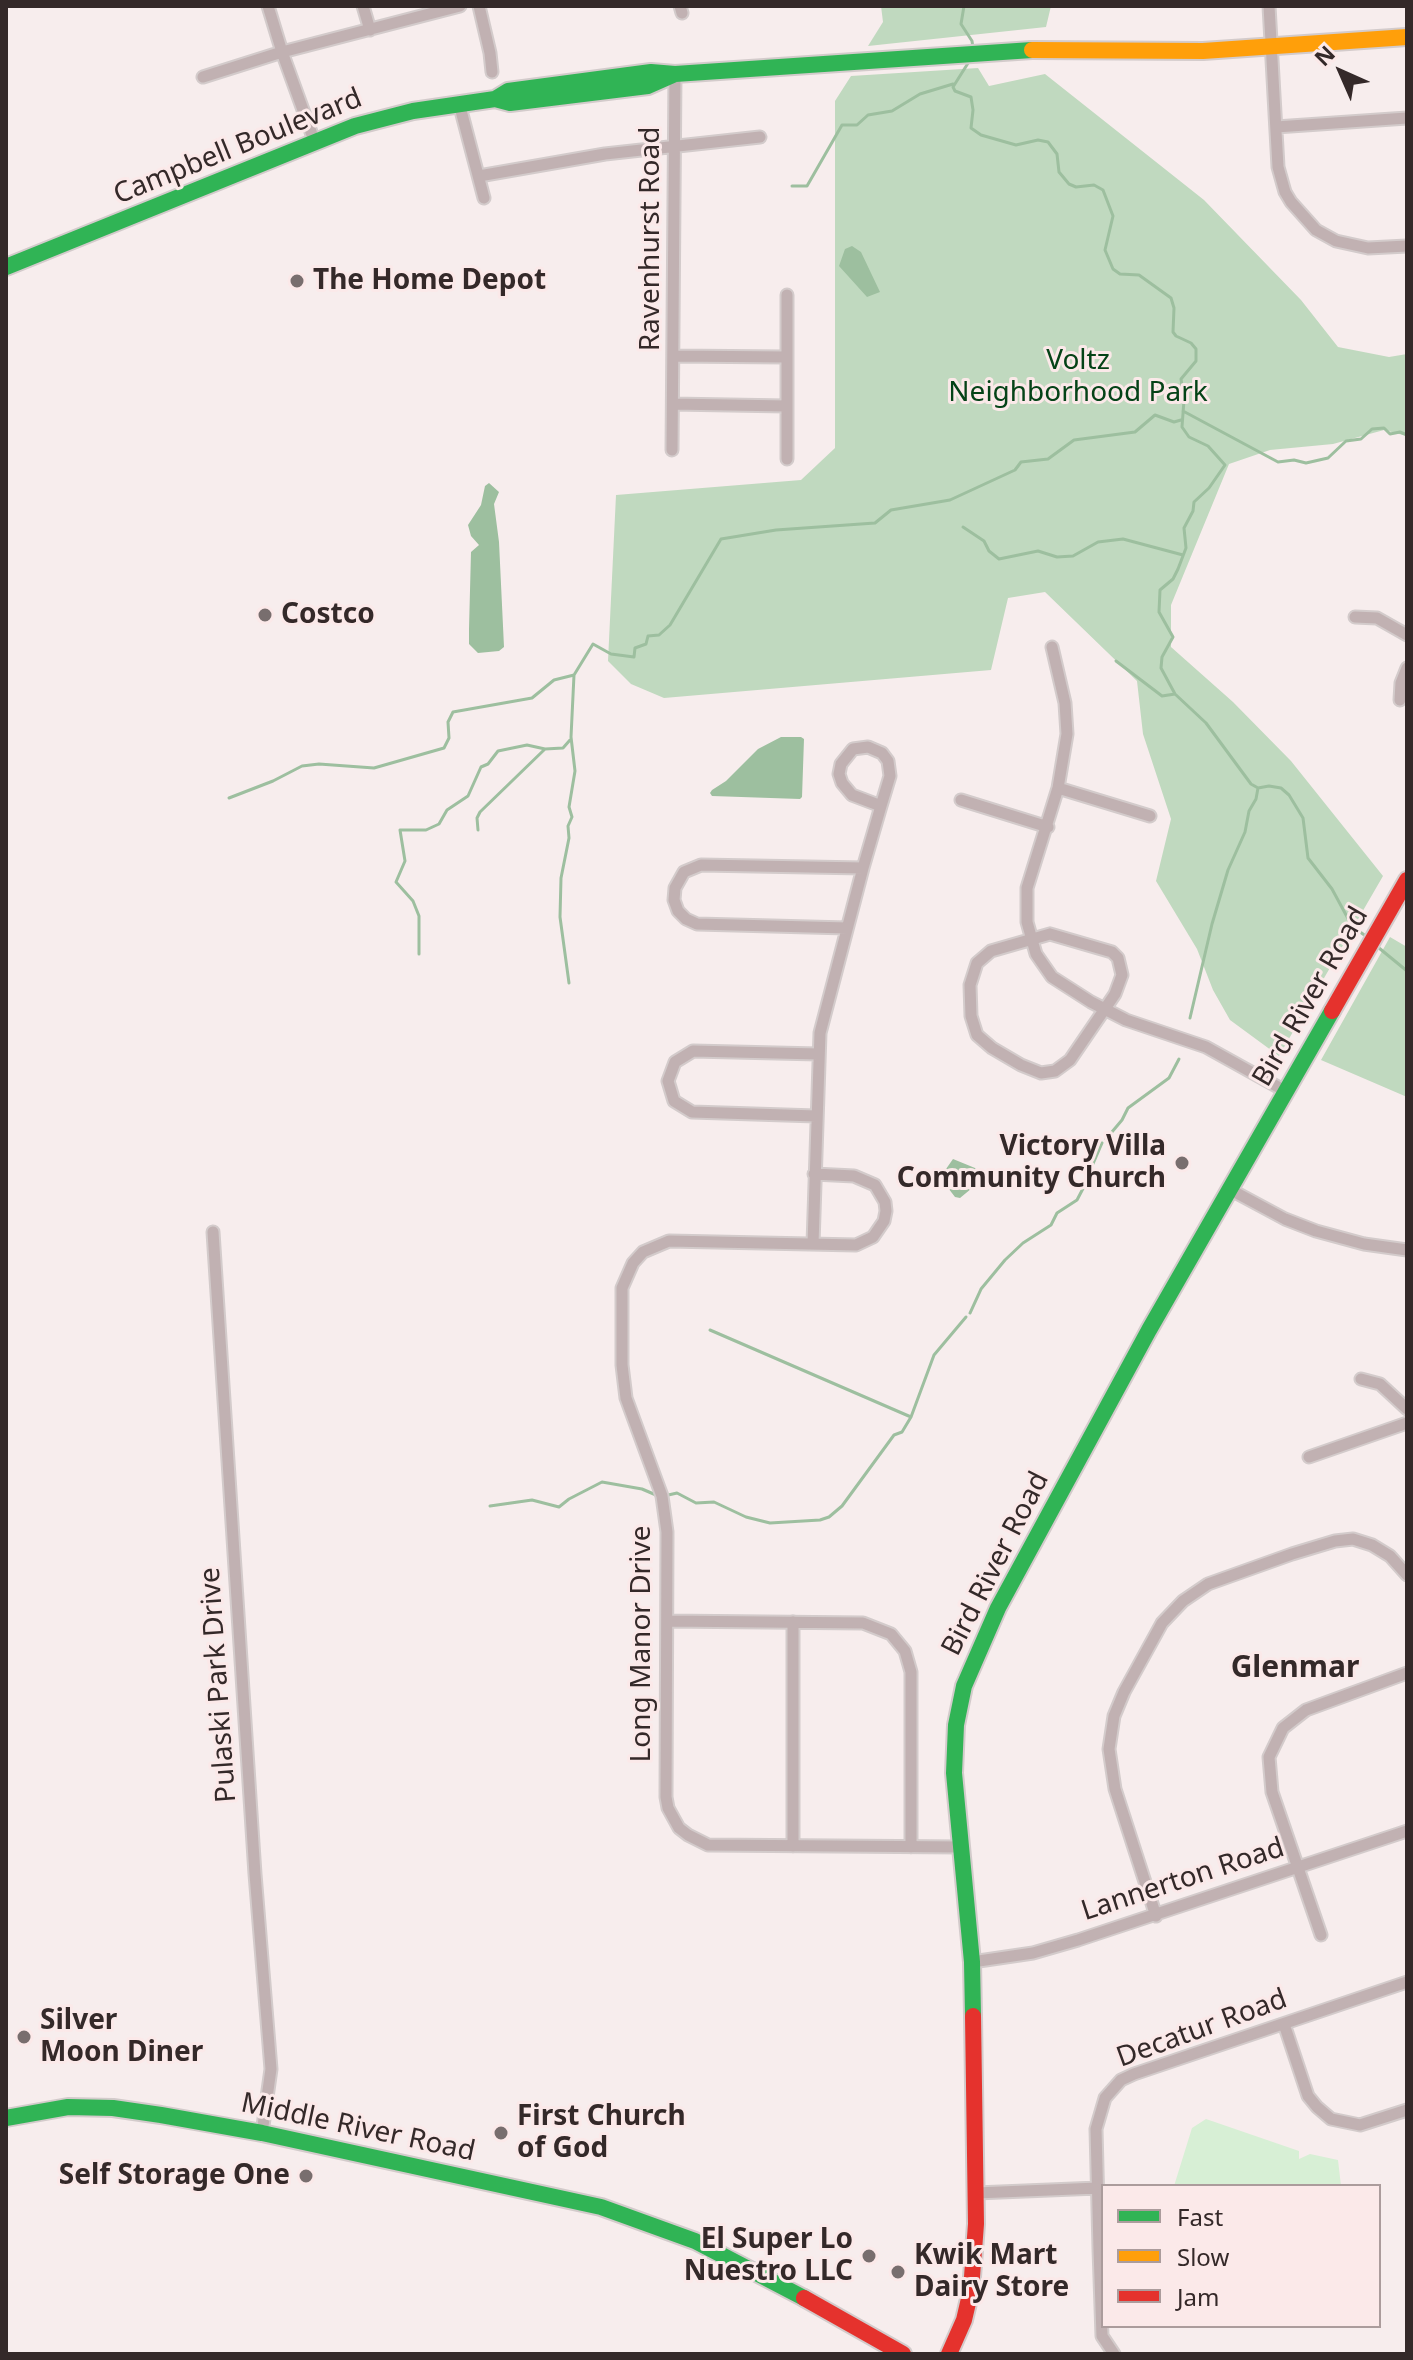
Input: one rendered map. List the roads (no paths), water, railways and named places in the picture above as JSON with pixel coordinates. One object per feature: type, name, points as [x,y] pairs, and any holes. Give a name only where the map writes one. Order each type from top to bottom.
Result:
[{"type":"street","points":[[268,6],[315,143]]},
{"type":"street","points":[[363,6],[370,30]]},
{"type":"street","points":[[203,77],[282,52],[460,6]]},
{"type":"street","points":[[479,6],[492,72]]},
{"type":"street","points":[[1269,6],[1281,180],[1291,202],[1308,222],[1326,236],[1345,244],[1368,248],[1407,246]]},
{"type":"street","name":"Campbell Boulevard","points":[[6,267],[379,119],[495,99],[508,91],[651,72],[675,74],[1007,50],[1171,51],[1407,37]]},
{"type":"street","name":"Ravenhurst Road","points":[[672,450],[675,74]]},
{"type":"street","points":[[459,103],[484,198]]},
{"type":"street","points":[[1276,127],[1407,118]]},
{"type":"street","points":[[479,176],[605,154],[760,137]]},
{"type":"street","points":[[787,295],[787,459]]},
{"type":"street","points":[[674,356],[786,357]]},
{"type":"street","points":[[673,404],[786,406]]},
{"type":"street","points":[[1355,617],[1377,618],[1407,635]]},
{"type":"street","points":[[1052,647],[1068,720],[1058,788],[1027,888],[1025,907],[1031,939],[1044,969],[1104,1009],[1126,1020],[1206,1047],[1287,1092]]},
{"type":"street","points":[[1400,700],[1401,683],[1407,668]]},
{"type":"street","points":[[813,1244],[818,1054],[824,1013],[890,776],[888,761],[873,748],[853,749],[841,764],[839,774],[842,783],[852,795],[881,806]]},
{"type":"street","points":[[1058,788],[1150,816]]},
{"type":"street","points":[[961,800],[1048,827]]},
{"type":"street","points":[[847,928],[697,924],[678,911],[674,900],[675,888],[684,872],[701,865],[863,868]]},
{"type":"street","name":"Bird River Road","points":[[949,2354],[964,2320],[975,2260],[972,1962],[954,1773],[961,1696],[998,1608],[1132,1362],[1407,880]]},
{"type":"street","points":[[1060,935],[1112,952],[1122,967],[1115,994],[1070,1060],[1050,1073],[1021,1065],[984,1043],[973,1027],[971,1016],[970,985],[973,972],[984,956],[1031,939],[1060,935]]},
{"type":"street","points":[[816,1116],[692,1112],[674,1101],[668,1081],[675,1062],[693,1051],[818,1054]]},
{"type":"street","name":"Long Manor Drive","points":[[814,1174],[854,1176],[867,1180],[881,1193],[886,1211],[880,1230],[856,1245],[669,1241],[643,1252],[626,1276],[622,1288],[623,1381],[630,1415],[665,1508],[666,1797],[673,1818],[688,1835],[708,1845],[961,1847]]},
{"type":"street","points":[[1231,1190],[1285,1219],[1316,1231],[1364,1244],[1407,1250]]},
{"type":"street","name":"Pulaski Park Drive","points":[[213,1232],[255,1874],[271,2069],[262,2133]]},
{"type":"street","points":[[1361,1379],[1380,1384],[1407,1409]]},
{"type":"street","points":[[1309,1457],[1407,1423]]},
{"type":"street","points":[[1156,1916],[1115,1789],[1109,1749],[1114,1716],[1124,1692],[1162,1623],[1183,1601],[1208,1584],[1335,1541],[1353,1539],[1372,1545],[1390,1556],[1407,1575]]},
{"type":"street","points":[[667,1621],[871,1624],[891,1634],[905,1651],[911,1672],[911,1847]]},
{"type":"street","points":[[793,1622],[793,1846]]},
{"type":"street","points":[[1321,1935],[1269,1778],[1269,1757],[1277,1736],[1291,1719],[1306,1710],[1407,1673]]},
{"type":"street","name":"Lannerton Road","points":[[972,1962],[1033,1953],[1156,1916],[1407,1831]]},
{"type":"street","name":"Decatur Road","points":[[1101,2299],[1096,2129],[1105,2098],[1121,2080],[1407,1982]]},
{"type":"street","points":[[1284,2024],[1308,2096],[1331,2119],[1360,2125],[1407,2110]]},
{"type":"street","name":"Middle River Road","points":[[6,2118],[68,2107],[113,2108],[262,2133],[591,2204],[695,2241],[903,2354]]},
{"type":"street","points":[[976,2193],[1098,2188]]},
{"type":"street","name":"Decatur Road","points":[[1102,2328],[1102,2336],[1114,2354]]},
{"type":"waterway","points":[[964,6],[961,24],[973,48]]},
{"type":"waterway","points":[[970,60],[953,87],[955,91],[971,97],[971,128],[981,135],[1016,145],[1038,140],[1048,142],[1057,154],[1059,172],[1069,184],[1076,187],[1094,185],[1103,190],[1113,216],[1105,250],[1113,269],[1120,274],[1139,275],[1171,298],[1174,308],[1173,332],[1196,349],[1196,361],[1181,379],[1184,400],[1182,427],[1189,437],[1208,446],[1225,465],[1209,488],[1194,502],[1184,528],[1186,548],[1178,569],[1173,579],[1160,590],[1159,612],[1173,637],[1162,657],[1161,668],[1175,694],[1206,723],[1251,784],[1258,788],[1281,788],[1289,795],[1303,818],[1308,858],[1332,889],[1352,926],[1367,937]]},
{"type":"waterway","points":[[792,186],[807,186],[842,125],[857,125],[868,115],[892,111],[920,94],[953,84]]},
{"type":"waterway","points":[[1183,411],[1278,462],[1294,460],[1306,463],[1328,458],[1346,441],[1361,439],[1372,429],[1384,428],[1390,434],[1400,432],[1407,435]]},
{"type":"waterway","points":[[569,983],[560,917],[561,878],[572,817],[569,807],[575,771],[571,737],[574,675],[593,644],[611,654],[634,657],[635,648],[646,644],[648,636],[659,635],[670,625],[721,539],[776,530],[875,523],[891,510],[950,500],[1015,470],[1021,462],[1048,459],[1074,440],[1135,432],[1155,415],[1174,422],[1181,420]]},
{"type":"waterway","points":[[963,527],[984,541],[989,551],[999,559],[1038,551],[1057,557],[1073,556],[1098,542],[1123,539],[1183,555]]},
{"type":"waterway","points":[[1116,661],[1162,696],[1175,694]]},
{"type":"waterway","points":[[229,798],[302,766],[319,764],[374,768],[444,748],[449,738],[448,722],[453,712],[532,698],[554,680],[574,675]]},
{"type":"waterway","points":[[419,954],[419,916],[413,901],[396,882],[405,861],[400,830],[426,830],[439,824],[447,810],[468,796],[481,767],[488,764],[498,751],[527,745],[545,749],[563,748],[570,740]]},
{"type":"waterway","points":[[478,830],[480,812],[545,749]]},
{"type":"waterway","points":[[1190,1018],[1212,924],[1258,788]]},
{"type":"waterway","points":[[1379,948],[1407,971]]},
{"type":"waterway","points":[[1106,1139],[1128,1108],[1169,1078],[1179,1059]]},
{"type":"waterway","points":[[1089,1173],[1102,1143]]},
{"type":"waterway","points":[[970,1313],[981,1289],[1005,1260],[1023,1243],[1051,1225],[1057,1213],[1077,1200],[1088,1179]]},
{"type":"waterway","points":[[664,1496],[677,1493],[696,1503],[714,1502],[746,1517],[770,1523],[829,1517],[842,1506],[894,1435],[902,1432],[911,1417],[934,1355],[966,1317]]},
{"type":"waterway","points":[[710,1330],[911,1417]]},
{"type":"waterway","points":[[490,1506],[532,1500],[559,1507],[602,1482],[642,1489],[656,1495]]},
{"type":"place","name":"The Home Depot","points":[[297,281]]},
{"type":"place","name":"Costco","points":[[265,615]]},
{"type":"place","name":"Victory Villa Community Church","points":[[1182,1163]]},
{"type":"place","name":"Silver Moon Diner","points":[[24,2037]]},
{"type":"place","name":"First Church of God","points":[[501,2133]]},
{"type":"place","name":"Self Storage One","points":[[306,2176]]},
{"type":"place","name":"El Super Lo Nuestro LLC","points":[[869,2256]]},
{"type":"place","name":"Kwik Mart Dairy Store","points":[[898,2272]]},
{"type":"district","name":"Glenmar","points":[[1295,1668]]},
{"type":"park label","name":"Voltz Neighborhood Park","points":[[1078,377]]}]
